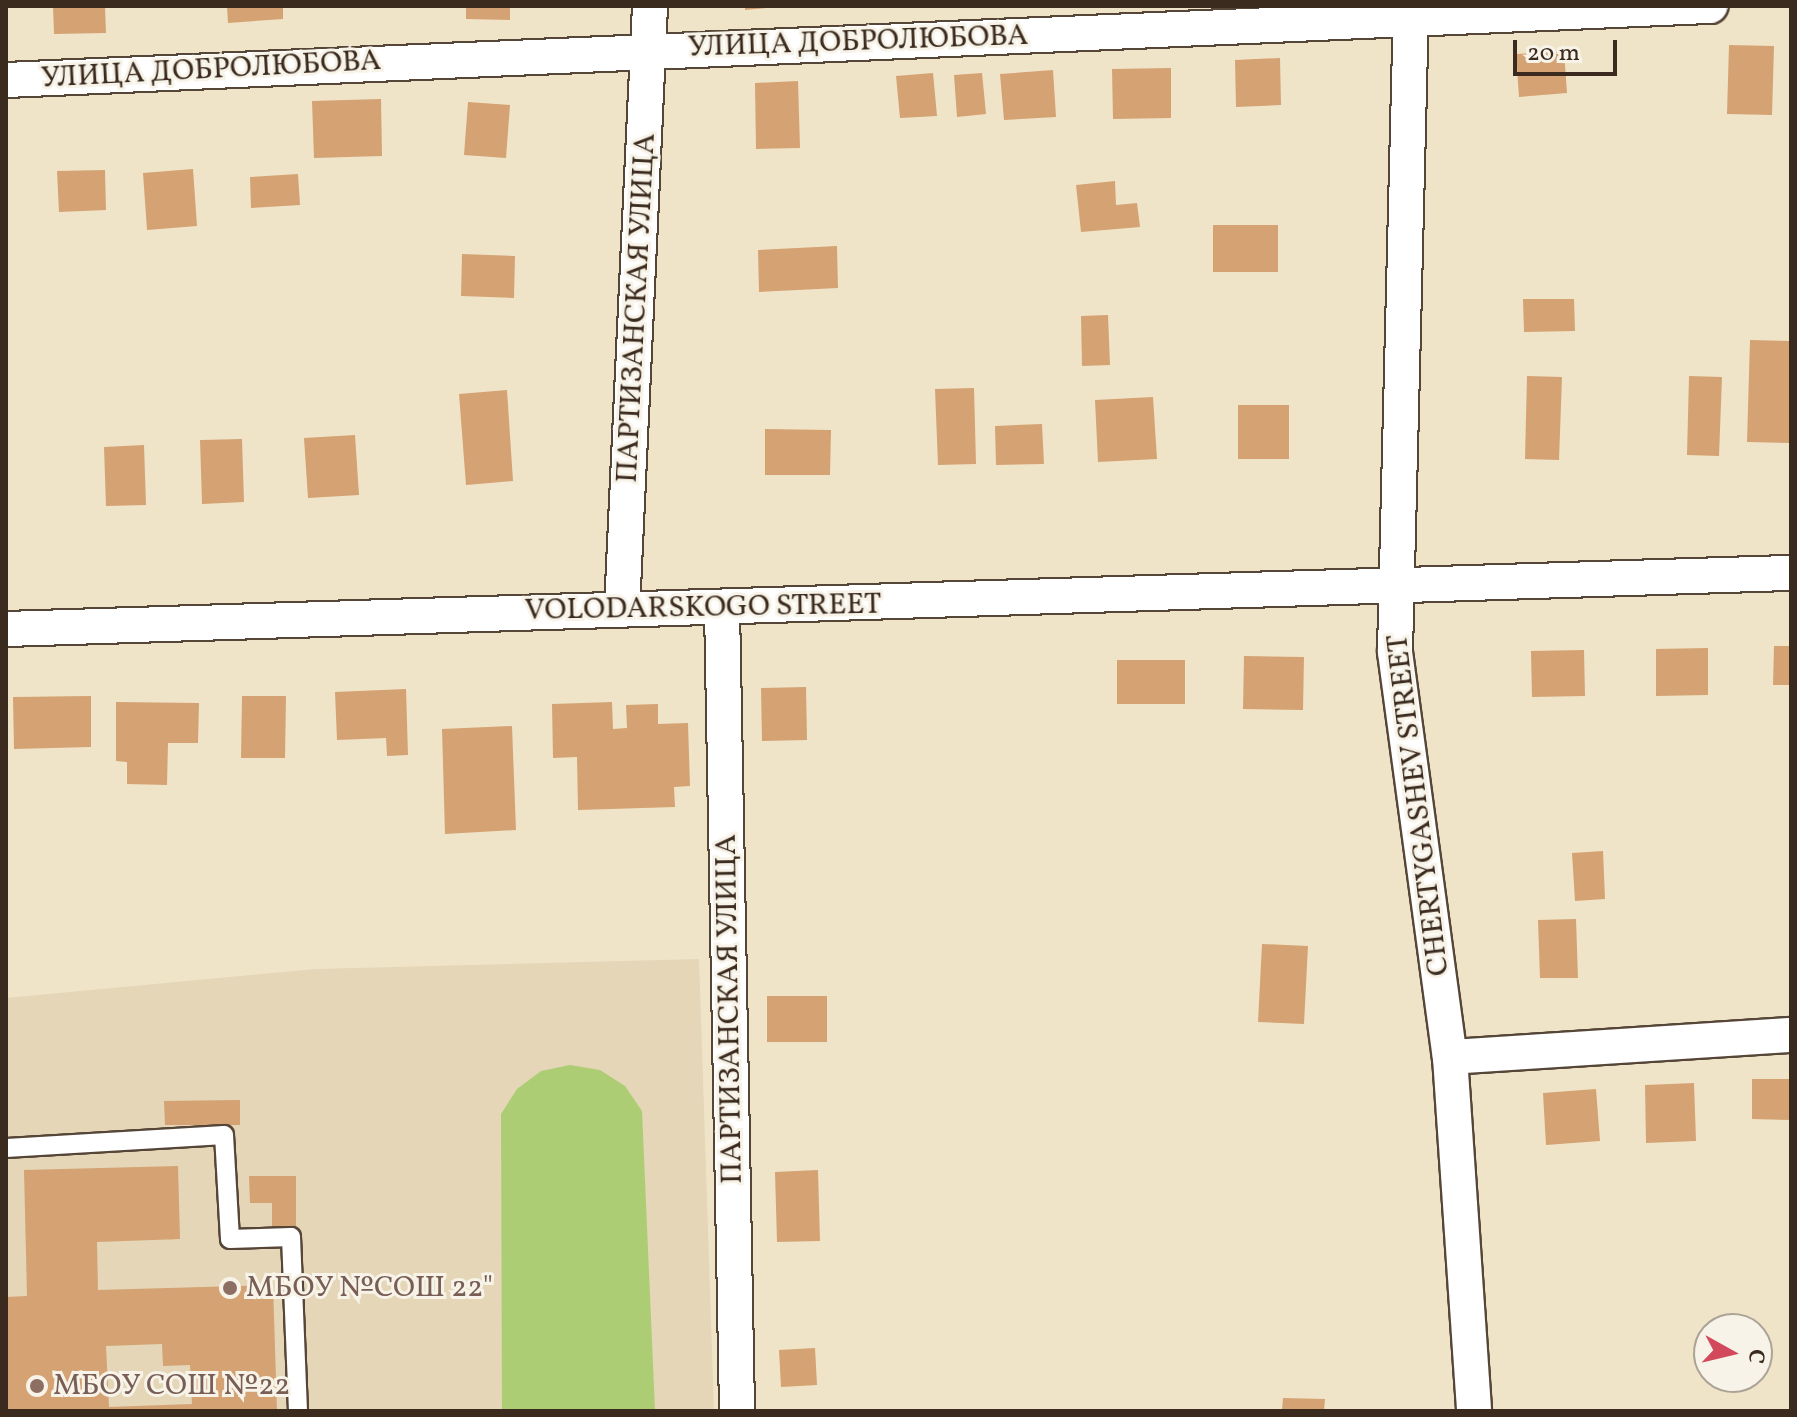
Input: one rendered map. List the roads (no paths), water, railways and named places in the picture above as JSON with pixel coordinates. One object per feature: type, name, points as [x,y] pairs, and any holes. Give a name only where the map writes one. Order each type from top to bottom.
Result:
[{"type":"street","name":"ПАРТИЗАНСКАЯ УЛИЦА","points":[[622,609],[650,6]]},
{"type":"street","name":"УЛИЦА ДОБРОЛЮБОВА","points":[[6,80],[1412,12],[1710,6]]},
{"type":"street","name":"CHERTYGASHEV STREET","points":[[1412,12],[1400,591],[1395,652],[1450,1057],[1474,1411]]},
{"type":"street","name":"VOLODARSKOGO STREET","points":[[6,629],[622,609],[1400,591],[1791,573]]},
{"type":"street","name":"ПАРТИЗАНСКАЯ УЛИЦА","points":[[722,607],[737,1411]]},
{"type":"street","points":[[1450,1057],[1791,1035]]},
{"type":"lane","points":[[6,1148],[224,1135],[230,1239],[291,1237],[298,1411]]},
{"type":"place","name":"МБОУ №СОШ 22\"","points":[[230,1288]]},
{"type":"place","name":"МБОУ СОШ №22","points":[[37,1386]]}]
